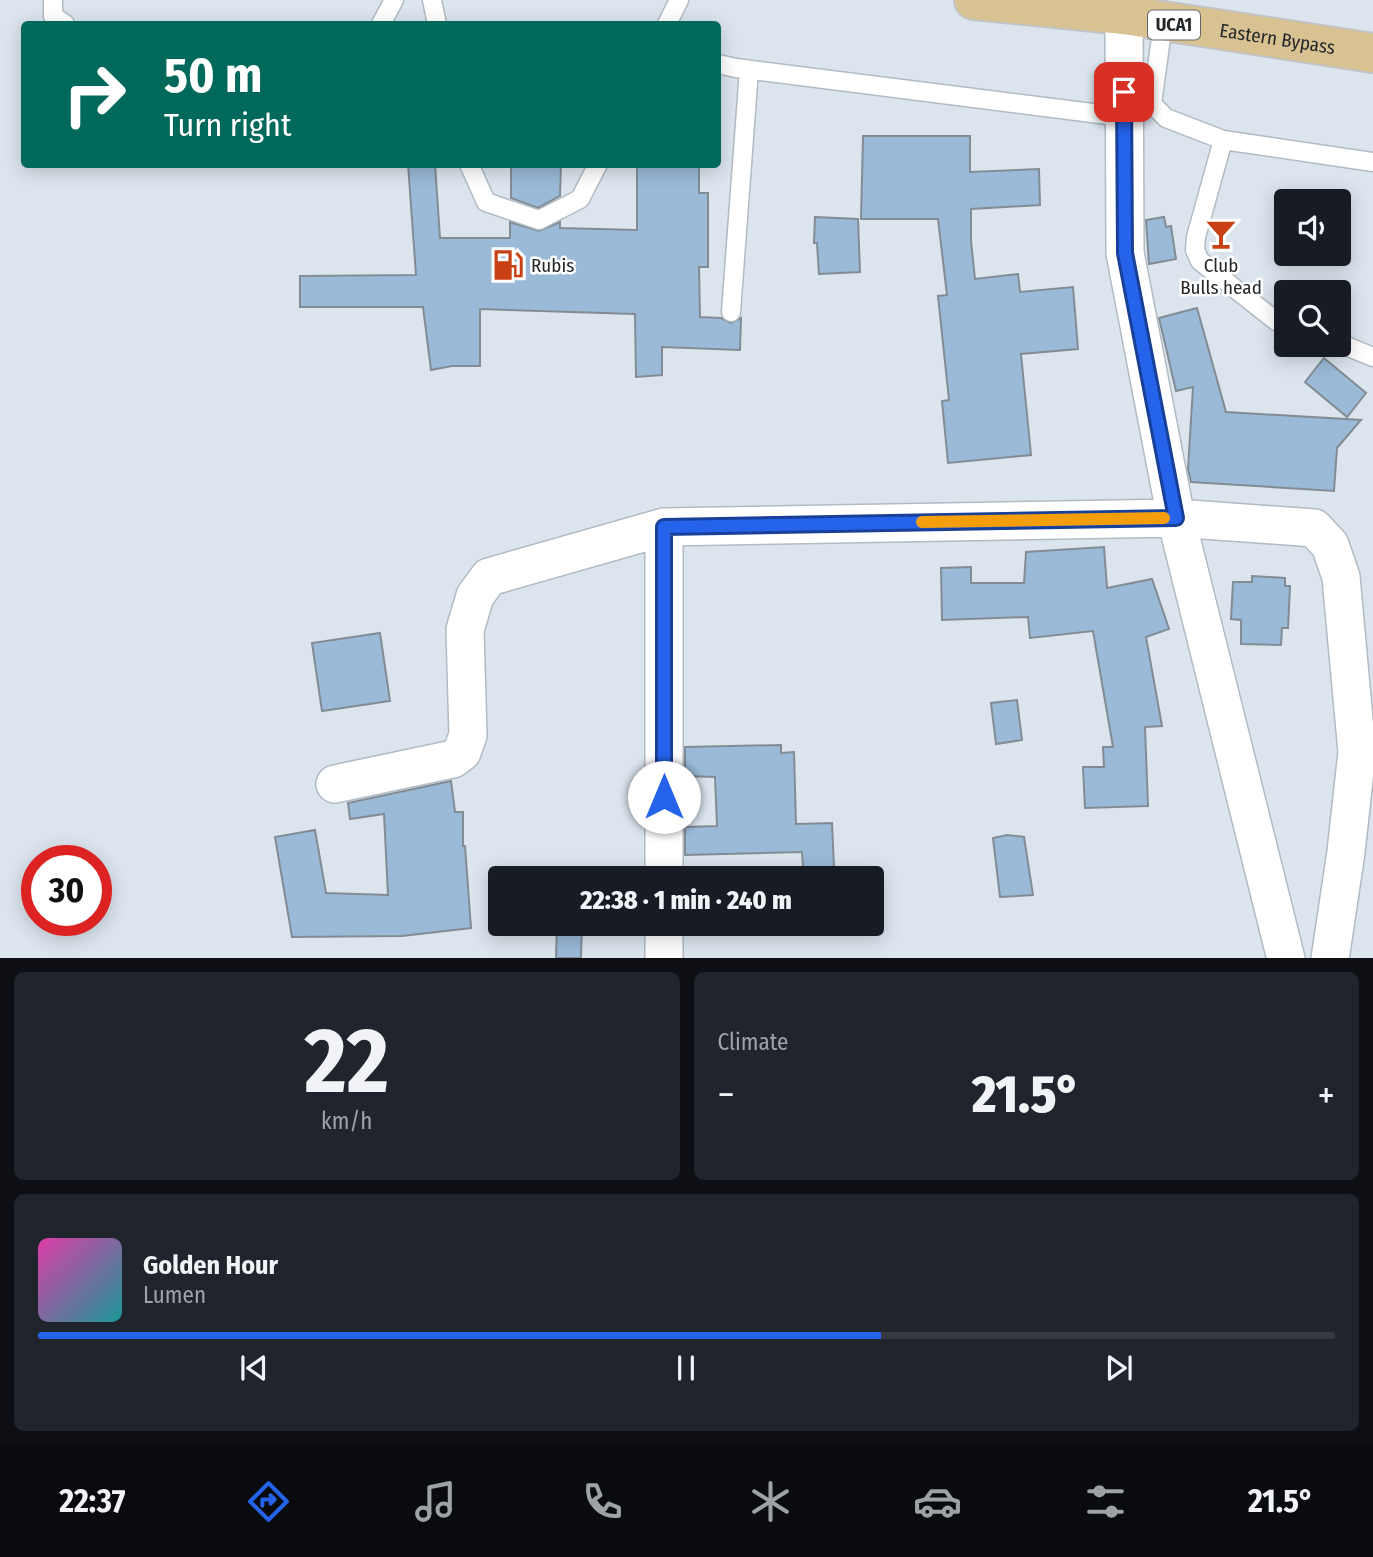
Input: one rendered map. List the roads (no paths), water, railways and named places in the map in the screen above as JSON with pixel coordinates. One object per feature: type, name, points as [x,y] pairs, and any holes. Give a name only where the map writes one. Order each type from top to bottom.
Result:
[{"type":"main road","name":"Eastern Bypass","points":[[974,0],[1124,15],[1373,53]]},
{"type":"street","points":[[1124,15],[1125,253],[1176,518],[1286,958]]},
{"type":"street","points":[[335,784],[453,759],[462,752],[468,735],[466,631],[475,596],[489,578],[664,527],[1176,518],[1314,528],[1330,545],[1342,577],[1365,752],[1330,958]]},
{"type":"street","points":[[664,527],[664,866]]},
{"type":"street","points":[[664,936],[664,958]]},
{"type":"lane","points":[[53,0],[53,16],[60,21]]},
{"type":"lane","points":[[383,21],[394,0]]},
{"type":"lane","points":[[432,0],[437,21]]},
{"type":"lane","points":[[668,21],[679,0]]},
{"type":"lane","points":[[1163,23],[1152,104],[1166,118],[1223,140],[1373,162]]},
{"type":"lane","points":[[721,65],[1124,117]]},
{"type":"lane","points":[[731,312],[749,70]]},
{"type":"lane","points":[[1223,140],[1196,237],[1195,250],[1200,261],[1274,319]]},
{"type":"lane","points":[[471,168],[486,202],[539,220],[580,200],[595,168]]},
{"type":"lane","points":[[1351,347],[1373,357]]},
{"type":"place","name":"Club Bulls head","points":[[1221,234]]},
{"type":"place","name":"Rubis","points":[[508,265]]}]
